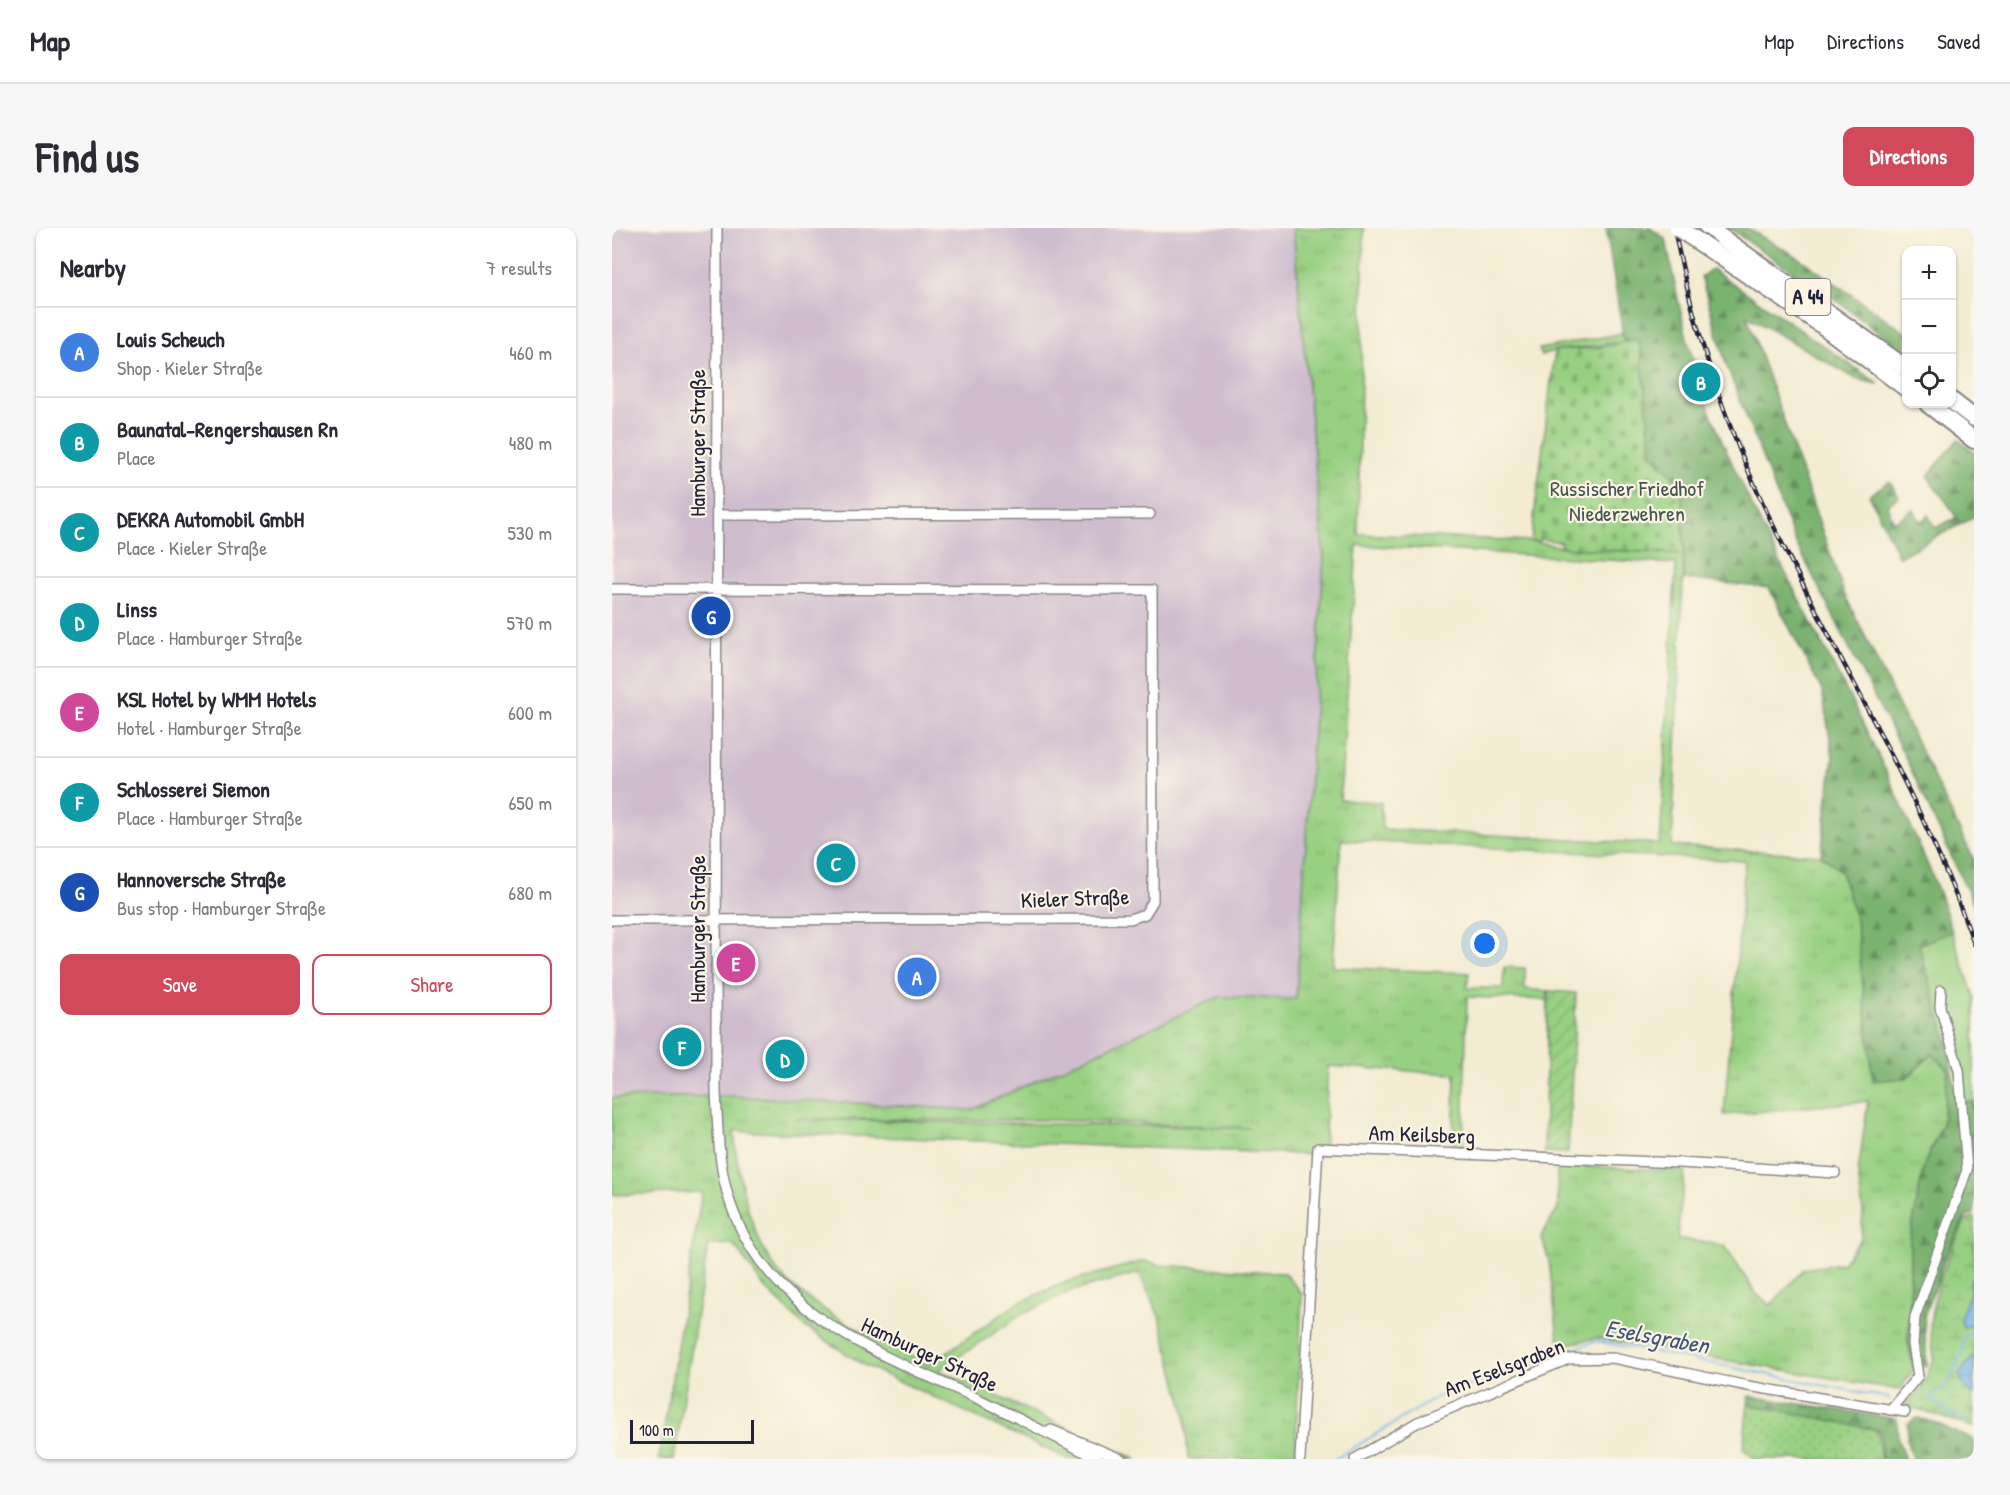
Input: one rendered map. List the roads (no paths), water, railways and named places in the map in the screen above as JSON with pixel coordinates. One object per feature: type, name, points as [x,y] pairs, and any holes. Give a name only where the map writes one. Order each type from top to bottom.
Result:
[{"type":"highway","name":"A 44","points":[[1678,228],[1822,325],[1902,385]]},
{"type":"highway","name":"A 44","points":[[1708,228],[1902,365]]},
{"type":"highway","points":[[1956,404],[1974,418]]},
{"type":"highway","points":[[1933,408],[1974,440]]},
{"type":"street","name":"Hamburger Straße","points":[[717,228],[716,1091],[720,1157],[732,1209],[757,1258],[796,1302],[825,1324],[858,1343],[1029,1422],[1098,1459]]},
{"type":"street","points":[[717,516],[1150,514]]},
{"type":"street","points":[[612,589],[717,589]]},
{"type":"street","name":"Kieler Straße","points":[[612,920],[1130,919],[1145,914],[1153,901],[1152,590],[717,589]]},
{"type":"street","points":[[1890,1410],[1918,1376],[1913,1344],[1915,1317],[1967,1170],[1959,1070],[1940,1007],[1941,990]]},
{"type":"street","name":"Am Keilsberg","points":[[1300,1459],[1318,1148],[1680,1163],[1835,1173]]},
{"type":"street","name":"Am Eselsgraben","points":[[1355,1459],[1418,1422],[1568,1359],[1613,1358],[1748,1386],[1905,1412]]},
{"type":"street","points":[[1029,1422],[1120,1459]]},
{"type":"water","points":[[1972,1275],[1974,1323],[1963,1327],[1960,1319],[1970,1293]]},
{"type":"water","points":[[1974,1355],[1973,1395],[1966,1389],[1959,1375]]},
{"type":"waterway","name":"Eselsgraben","points":[[1969,1422],[1949,1413],[1929,1397],[1946,1387],[1962,1354],[1964,1338],[1974,1329]]},
{"type":"waterway","name":"Eselsgraben","points":[[1335,1459],[1437,1397],[1596,1341],[1889,1398]]},
{"type":"railway","points":[[1674,228],[1689,297],[1709,364],[1745,463],[1786,551],[1927,829],[1974,944]]},
{"type":"place","name":"Baunatal-Rengershausen Rn","points":[[1701,382]]},
{"type":"place","name":"Hannoversche Straße","points":[[711,616]]},
{"type":"place","name":"DEKRA Automobil GmbH","points":[[836,863]]},
{"type":"place","name":"KSL Hotel by WMM Hotels","points":[[736,963]]},
{"type":"place","name":"Louis Scheuch","points":[[917,977]]},
{"type":"place","name":"Schlosserei Siemon","points":[[682,1047]]},
{"type":"place","name":"Linss","points":[[785,1059]]},
{"type":"park label","name":"Russischer Friedhof Niederzwehren","points":[[1627,500]]}]
